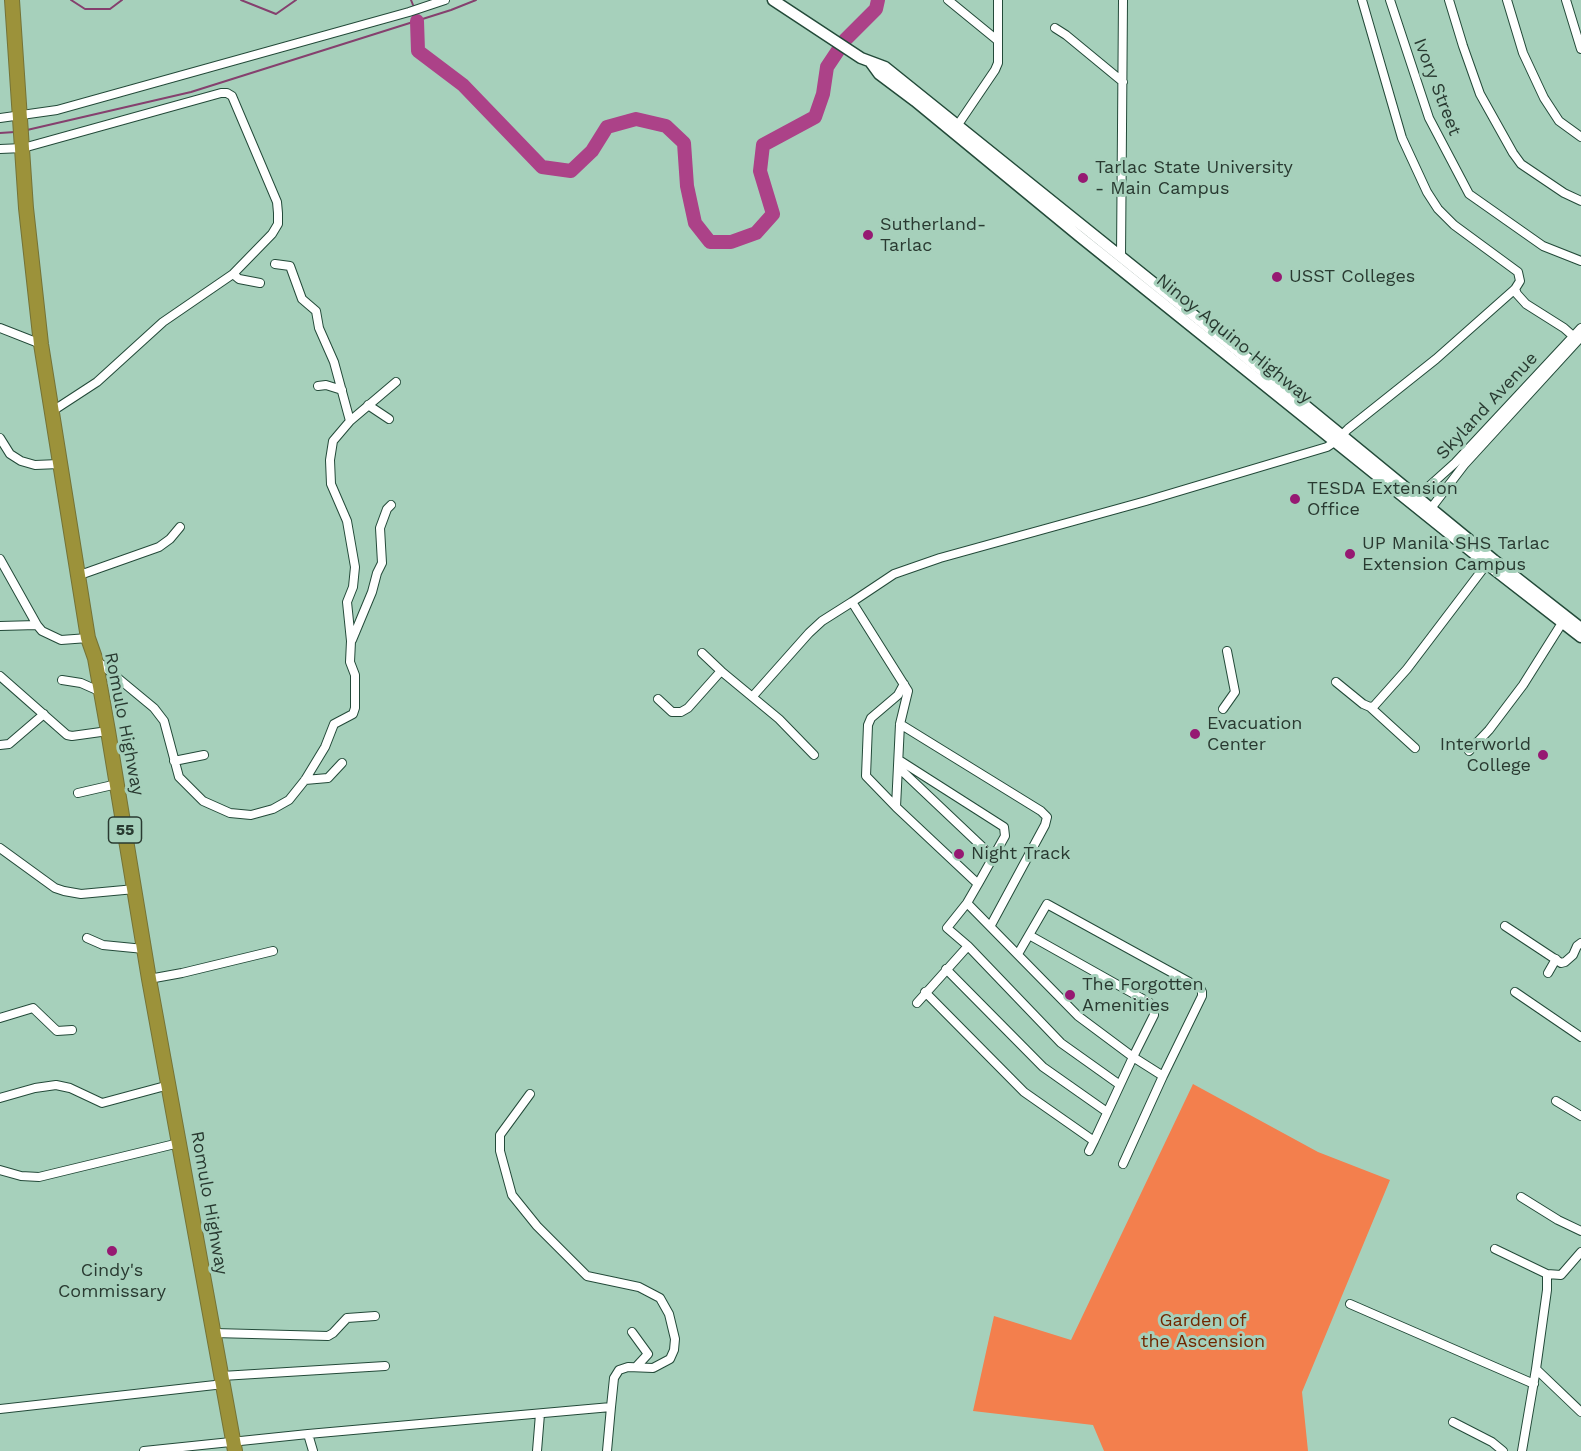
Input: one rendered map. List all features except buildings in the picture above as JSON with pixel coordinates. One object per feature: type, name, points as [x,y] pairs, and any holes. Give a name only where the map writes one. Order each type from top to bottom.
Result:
[{"type":"highway","name":"Romulo Highway","points":[[12,0],[26,208],[51,412],[77,576],[88,638],[95,658],[149,979],[234,1444]]},
{"type":"main road","name":"Ninoy Aquino Highway","points":[[773,0],[866,61],[879,74],[955,129],[1429,511],[1581,637]]},
{"type":"main road","name":"Ninoy Aquino Highway","points":[[1089,238],[1121,257],[1130,270]]},
{"type":"main road","name":"Ninoy Aquino Highway","points":[[1489,561],[1581,628]]},
{"type":"street","points":[[0,118],[21,118],[57,110],[445,0]]},
{"type":"street","points":[[948,0],[997,40]]},
{"type":"street","points":[[955,129],[998,63],[998,0]]},
{"type":"street","points":[[1121,257],[1123,0]]},
{"type":"street","points":[[753,696],[822,621],[894,574],[940,558],[1327,447],[1440,355],[1515,289],[1521,277],[1518,272],[1454,225],[1438,209],[1424,186],[1402,138],[1362,0]]},
{"type":"street","name":"Ivory Street","points":[[1390,0],[1429,118],[1470,194],[1479,203],[1543,246],[1581,261]]},
{"type":"street","points":[[1449,0],[1480,94],[1513,153],[1521,164],[1564,193],[1581,201]]},
{"type":"street","points":[[1508,0],[1523,53],[1540,91],[1559,121],[1581,137]]},
{"type":"street","points":[[1566,0],[1581,49]]},
{"type":"street","points":[[1055,28],[1123,82]]},
{"type":"street","points":[[0,149],[23,146],[227,93],[232,96],[278,202],[278,224],[272,234],[233,274],[163,322],[97,382],[51,412]]},
{"type":"street","points":[[275,264],[290,266],[302,299],[316,311],[319,328],[333,362],[350,421]]},
{"type":"street","points":[[233,274],[239,279],[260,283]]},
{"type":"street","points":[[1515,289],[1519,298],[1526,304],[1577,336]]},
{"type":"street","points":[[0,328],[41,344]]},
{"type":"street","name":"Skyland Avenue","points":[[1429,511],[1464,465],[1577,336],[1581,328]]},
{"type":"street","name":"Skyland Avenue","points":[[1415,500],[1455,463],[1577,336]]},
{"type":"street","points":[[95,658],[154,708],[164,721],[179,777],[203,801],[230,813],[251,815],[273,809],[289,800],[305,780],[325,747],[334,724],[351,717],[355,708],[355,675],[350,662],[351,641],[347,602],[353,587],[355,567],[347,521],[331,484],[330,460],[333,441],[350,421],[396,382]]},
{"type":"street","points":[[318,386],[326,385],[342,390]]},
{"type":"street","points":[[368,405],[389,420]]},
{"type":"street","points":[[0,438],[10,454],[21,461],[35,465],[59,464]]},
{"type":"street","points":[[351,641],[382,562],[381,528],[387,509],[391,505]]},
{"type":"street","points":[[77,576],[149,552],[170,539],[180,527]]},
{"type":"street","points":[[0,559],[36,625],[50,636],[61,640],[88,638]]},
{"type":"street","points":[[1370,707],[1380,700],[1407,669],[1489,561]]},
{"type":"street","points":[[852,602],[908,694],[900,724],[896,807]]},
{"type":"street","points":[[1469,751],[1489,730],[1523,685],[1562,623]]},
{"type":"street","points":[[0,626],[36,625]]},
{"type":"street","points":[[1223,709],[1234,692],[1227,651]]},
{"type":"street","points":[[702,652],[721,671],[753,696],[814,755]]},
{"type":"street","points":[[658,699],[672,712],[681,712],[688,708],[721,671]]},
{"type":"street","points":[[0,676],[67,735],[108,731]]},
{"type":"street","points":[[63,680],[99,691]]},
{"type":"street","points":[[1336,682],[1370,707],[1415,748]]},
{"type":"street","points":[[904,684],[892,701],[869,722],[866,773],[869,781],[978,884]]},
{"type":"street","points":[[892,701],[902,713]]},
{"type":"street","points":[[0,745],[9,744],[44,714]]},
{"type":"street","points":[[900,724],[1041,811],[1047,817],[1045,825],[991,925]]},
{"type":"street","points":[[174,761],[204,755]]},
{"type":"street","points":[[305,780],[328,778],[342,763]]},
{"type":"street","points":[[899,764],[993,857]]},
{"type":"street","points":[[899,764],[1004,827],[1005,836],[978,884],[967,903],[947,928],[968,946],[1061,1043],[1120,1085]]},
{"type":"street","points":[[78,793],[117,784]]},
{"type":"street","points":[[0,848],[55,888],[64,891],[81,894],[135,889]]},
{"type":"street","points":[[967,903],[1078,1016],[1163,1076]]},
{"type":"street","points":[[1018,954],[1047,904],[1200,988],[1202,992],[1122,1164]]},
{"type":"street","points":[[1505,926],[1561,963],[1573,955],[1581,943]]},
{"type":"street","points":[[1029,935],[1153,1006],[1154,1015],[1089,1151]]},
{"type":"street","points":[[87,938],[103,945],[144,949]]},
{"type":"street","points":[[917,1002],[968,946]]},
{"type":"street","points":[[149,979],[273,951]]},
{"type":"street","points":[[1548,973],[1556,959]]},
{"type":"street","points":[[946,969],[1043,1067],[1107,1112]]},
{"type":"street","points":[[926,992],[1024,1092],[1094,1141]]},
{"type":"street","points":[[1515,992],[1581,1037]]},
{"type":"street","points":[[0,1018],[33,1008],[57,1031],[72,1030]]},
{"type":"street","points":[[0,1098],[35,1088],[56,1085],[70,1088],[102,1103],[169,1085]]},
{"type":"street","points":[[530,1094],[500,1135],[500,1151],[512,1195],[537,1226],[587,1276],[639,1287],[655,1294],[663,1302],[675,1339],[673,1355],[666,1363],[657,1366],[623,1368],[616,1373],[607,1451]]},
{"type":"street","points":[[1556,1101],[1581,1116]]},
{"type":"street","points":[[0,1170],[21,1176],[39,1177],[179,1143]]},
{"type":"street","points":[[1521,1197],[1581,1232]]},
{"type":"street","points":[[1495,1249],[1546,1274],[1561,1275],[1581,1252]]},
{"type":"street","points":[[1522,1451],[1547,1290],[1546,1274]]},
{"type":"street","points":[[1350,1304],[1534,1384]]},
{"type":"street","points":[[214,1333],[328,1336],[346,1318],[375,1316]]},
{"type":"street","points":[[632,1332],[648,1355],[636,1367]]},
{"type":"street","points":[[0,1409],[223,1380],[385,1366]]},
{"type":"street","points":[[1536,1370],[1581,1412]]},
{"type":"street","points":[[144,1451],[611,1407]]},
{"type":"street","points":[[537,1451],[540,1414]]},
{"type":"street","points":[[1453,1422],[1492,1442],[1503,1451]]},
{"type":"street","points":[[308,1434],[312,1451]]},
{"type":"green space","name":"Garden of the Ascension","points":[[1193,1084],[1318,1152],[1390,1180],[1302,1392],[1308,1451],[1104,1451],[1093,1425],[973,1411],[994,1316],[1071,1340]]},
{"type":"waterway","points":[[71,0],[85,9],[110,9],[122,0]]},
{"type":"waterway","points":[[241,0],[276,14],[296,0]]},
{"type":"waterway","points":[[411,0],[413,5]]},
{"type":"waterway","points":[[27,130],[191,92],[451,10],[476,0]]},
{"type":"waterway","points":[[417,21],[418,51],[463,85],[542,167],[571,171],[592,151],[607,127],[636,119],[666,126],[684,143],[687,186],[695,223],[710,242],[731,242],[756,233],[773,214],[760,171],[763,145],[815,117],[823,94],[827,67],[845,40],[876,9],[878,0]]},
{"type":"waterway","points":[[0,133],[15,132]]},
{"type":"place","name":"Tarlac State University - Main Campus","points":[[1083,178]]},
{"type":"place","name":"Sutherland- Tarlac","points":[[868,235]]},
{"type":"place","name":"USST Colleges","points":[[1277,277]]},
{"type":"place","name":"TESDA Extension Office","points":[[1295,499]]},
{"type":"place","name":"UP Manila SHS Tarlac Extension Campus","points":[[1350,554]]},
{"type":"place","name":"Evacuation Center","points":[[1195,734]]},
{"type":"place","name":"Interworld College","points":[[1543,755]]},
{"type":"place","name":"Night Track","points":[[959,854]]},
{"type":"place","name":"The Forgotten Amenities","points":[[1070,995]]},
{"type":"place","name":"Cindy's Commissary","points":[[112,1251]]}]
